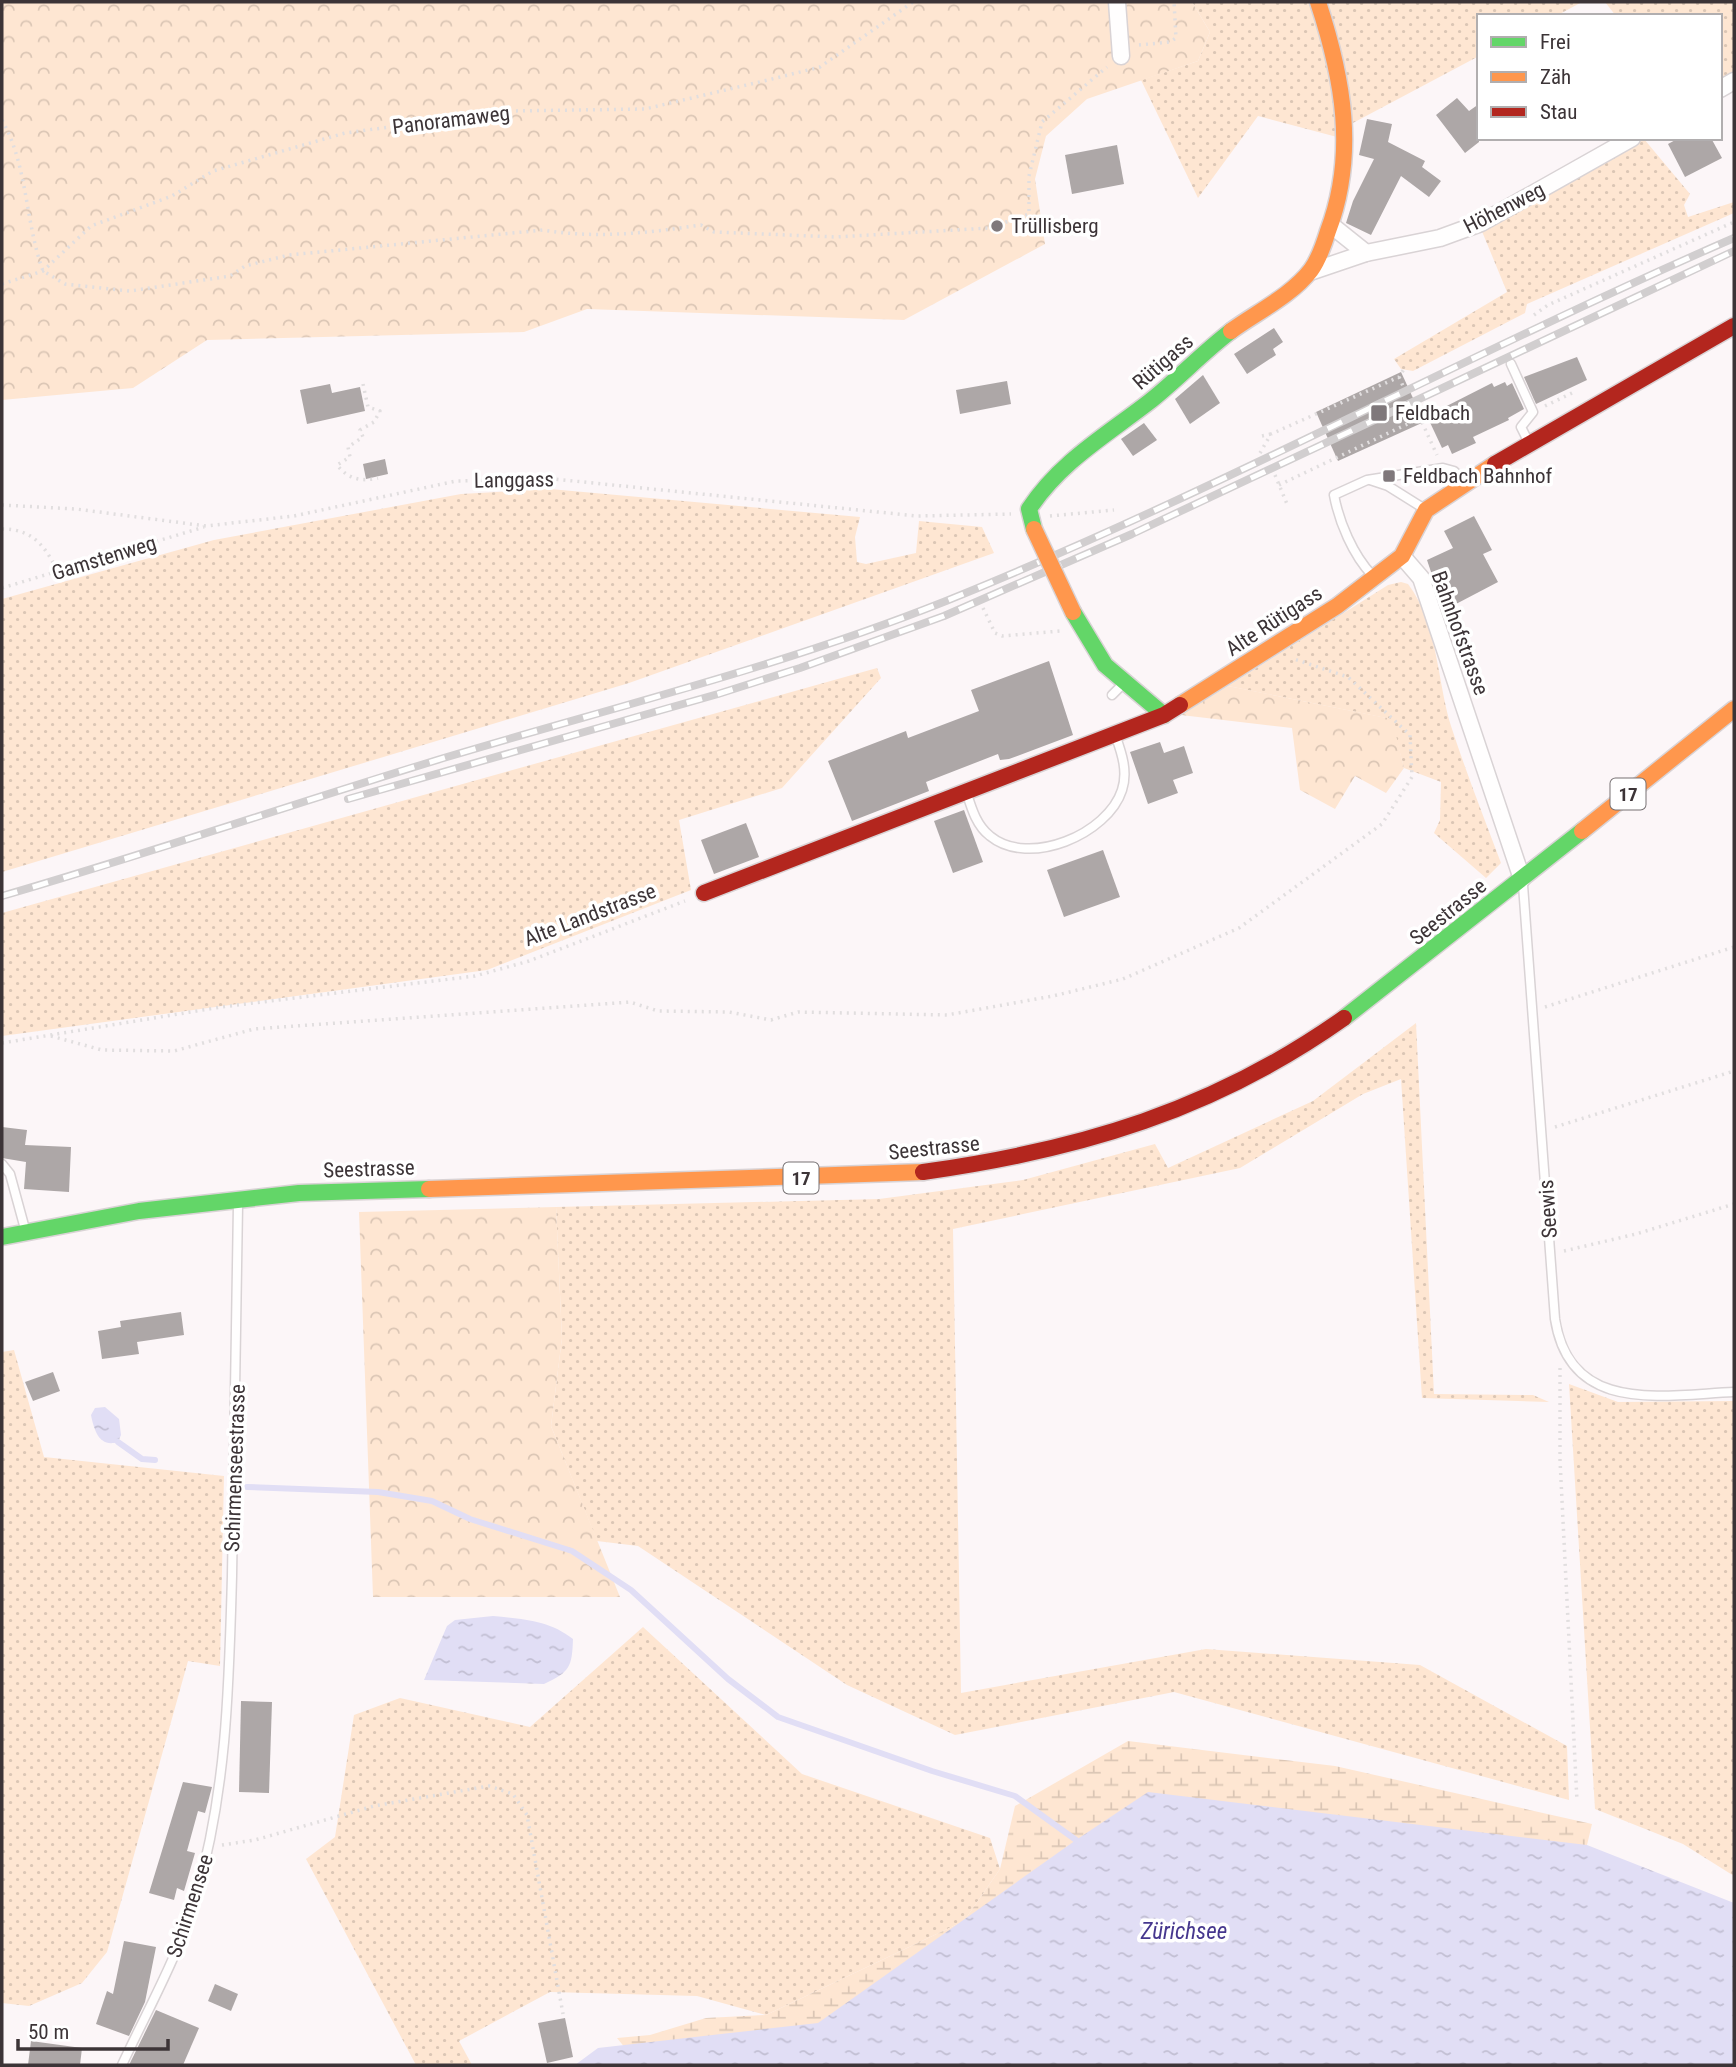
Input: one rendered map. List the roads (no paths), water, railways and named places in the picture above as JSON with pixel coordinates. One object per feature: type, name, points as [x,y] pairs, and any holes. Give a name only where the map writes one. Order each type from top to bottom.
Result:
[{"type":"street","points":[[1117,2],[1121,56]]},
{"type":"street","name":"Rütigass","points":[[1124,683],[1105,665],[1070,620],[1035,518],[1040,490],[1056,472],[1153,400],[1225,335],[1310,272],[1331,225],[1343,184],[1345,127],[1337,66],[1318,2]]},
{"type":"street","name":"Höhenweg","points":[[1310,272],[1366,253],[1421,244],[1481,223],[1628,140]]},
{"type":"street","points":[[1331,225],[1366,253]]},
{"type":"street","name":"Bahnhofstrasse","points":[[1522,879],[1421,578],[1402,556],[1426,510],[1464,482],[1734,326]]},
{"type":"street","name":"Alte Rütigass","points":[[1164,715],[1275,647],[1402,556]]},
{"type":"street","points":[[1124,683],[1164,715]]},
{"type":"street","name":"Seestrasse","points":[[2,1237],[238,1198],[385,1189],[913,1173],[1059,1151],[1160,1117],[1255,1074],[1314,1039],[1389,985],[1734,709]]},
{"type":"street","points":[[704,893],[1164,715]]},
{"type":"lane","points":[[1511,364],[1533,412],[1521,427],[1530,444]]},
{"type":"lane","points":[[1374,577],[1358,556],[1336,508],[1334,495],[1367,480],[1443,468],[1454,471],[1464,482]]},
{"type":"lane","points":[[1367,480],[1388,486],[1426,510]]},
{"type":"lane","points":[[1112,695],[1124,683]]},
{"type":"lane","points":[[966,792],[977,821],[992,838],[1013,845],[1040,847],[1071,839],[1102,819],[1116,803],[1122,789],[1124,764],[1115,734]]},
{"type":"lane","name":"Seewis","points":[[1522,879],[1543,1130],[1555,1319],[1560,1345],[1581,1375],[1618,1392],[1656,1396],[1734,1392]]},
{"type":"lane","points":[[2,1164],[10,1174],[26,1231]]},
{"type":"lane","name":"Schirmenseestrasse","points":[[227,1738],[237,1384],[238,1198]]},
{"type":"lane","name":"Schirmensee","points":[[122,2065],[178,1950],[210,1845],[227,1738]]},
{"type":"water","points":[[105,1407],[119,1419],[121,1435],[118,1442],[102,1440],[94,1426],[91,1415],[95,1408]]},
{"type":"water","points":[[493,1616],[535,1622],[555,1628],[573,1639],[568,1668],[544,1684],[424,1680],[447,1626],[455,1620]]},
{"type":"water","name":"Zürichsee","points":[[1148,1792],[1587,1845],[1734,1903],[1734,2065],[575,2065],[598,2048],[818,2023]]},
{"type":"waterway","points":[[118,1442],[142,1459],[155,1460]]},
{"type":"waterway","points":[[247,1487],[378,1492],[432,1501],[470,1519],[572,1551],[631,1590],[728,1679],[778,1717],[932,1771],[1015,1796],[1076,1840]]},
{"type":"railway","points":[[2,896],[447,757],[761,666],[946,601],[1145,515],[1537,328],[1734,238]]},
{"type":"railway","points":[[348,799],[718,694],[800,668],[944,616],[1132,534],[1734,251]]},
{"type":"place","name":"Trüllisberg","points":[[997,226]]},
{"type":"place","name":"Feldbach","points":[[1379,413]]},
{"type":"place","name":"Feldbach Bahnhof","points":[[1389,476]]}]
